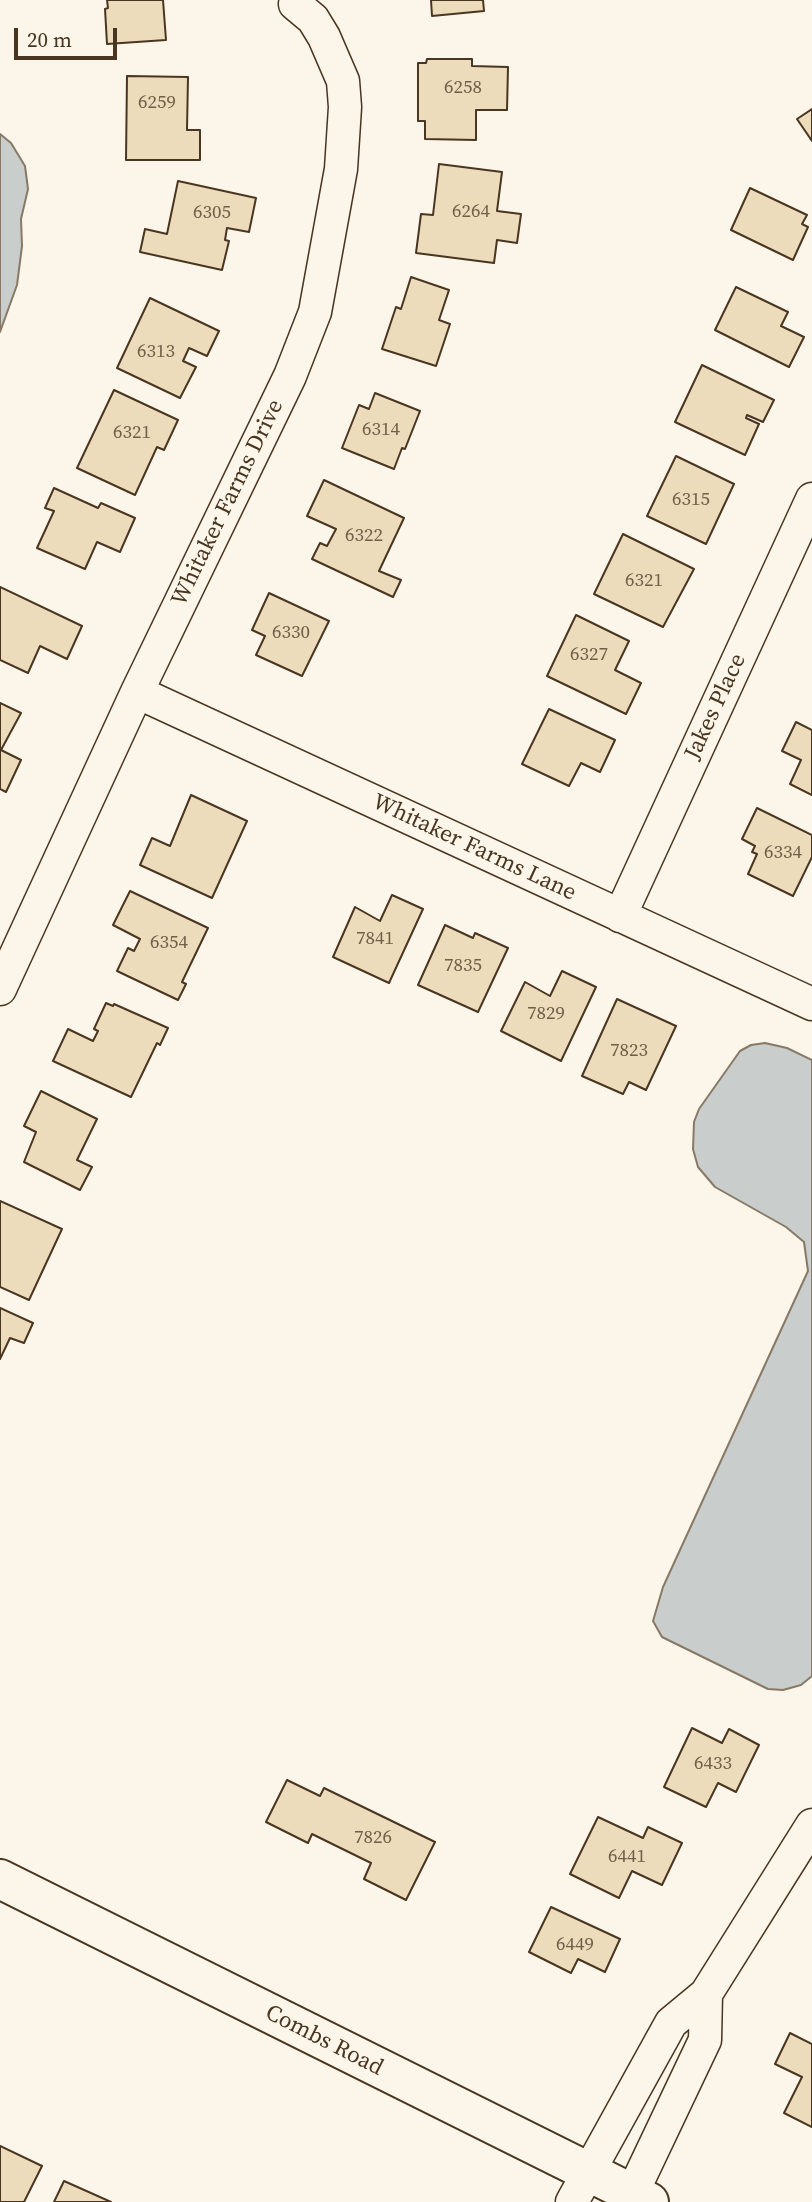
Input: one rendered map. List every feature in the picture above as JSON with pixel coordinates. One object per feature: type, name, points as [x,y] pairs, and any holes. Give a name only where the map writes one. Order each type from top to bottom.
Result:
[{"type":"street","name":"Whitaker Farms Drive","points":[[0,989],[137,692],[290,376],[315,312],[341,169],[345,107],[343,81],[324,37],[313,19],[295,4]]},
{"type":"street","name":"Jakes Place","points":[[620,916],[812,499]]},
{"type":"street","name":"Whitaker Farms Lane","points":[[137,692],[812,1004]]},
{"type":"street","points":[[580,2187],[671,2022],[705,1994],[812,1825]]},
{"type":"street","name":"Combs Road","points":[[0,1879],[580,2187],[636,2199]]},
{"type":"street","points":[[636,2199],[705,2040],[705,1994]]},
{"type":"shaded area","points":[[0,134],[11,143],[25,166],[28,189],[21,219],[22,246],[17,285],[0,332]]},
{"type":"shaded area","points":[[765,1043],[787,1048],[812,1060],[812,1676],[801,1685],[783,1690],[768,1689],[662,1637],[653,1621],[663,1587],[808,1271],[804,1242],[786,1227],[715,1187],[698,1167],[693,1149],[694,1122],[699,1109],[740,1051],[751,1045]]},
{"type":"building","points":[[107,0],[163,0],[166,40],[107,44]]},
{"type":"building","points":[[431,0],[483,0],[484,11],[432,16]]},
{"type":"building","points":[[427,59],[472,59],[472,66],[508,67],[507,110],[476,110],[476,140],[425,139],[425,121],[418,121],[418,63],[426,63]]},
{"type":"building","points":[[127,76],[188,77],[187,130],[200,130],[200,160],[126,160]]},
{"type":"building","points":[[812,109],[812,141],[797,119]]},
{"type":"building","points":[[439,164],[502,172],[497,211],[521,214],[517,243],[497,240],[494,263],[416,253],[421,214],[433,215]]},
{"type":"building","points":[[178,181],[256,198],[249,232],[227,228],[225,240],[229,241],[222,270],[140,252],[145,229],[167,234]]},
{"type":"building","points":[[750,188],[807,215],[802,224],[808,227],[793,260],[731,230]]},
{"type":"building","points":[[411,277],[449,290],[439,320],[450,324],[436,366],[382,349],[396,307],[401,309]]},
{"type":"building","points":[[736,287],[788,312],[781,326],[804,337],[789,367],[715,330]]},
{"type":"building","points":[[150,298],[219,331],[207,356],[189,348],[183,361],[196,367],[180,398],[117,368]]},
{"type":"building","points":[[702,365],[774,400],[763,422],[747,415],[746,418],[759,424],[745,455],[675,422]]},
{"type":"building","points":[[114,390],[178,420],[164,450],[157,447],[135,495],[77,468]]},
{"type":"building","points":[[375,393],[420,411],[394,469],[342,448],[359,405],[369,409]]},
{"type":"building","points":[[676,456],[734,484],[706,544],[647,516]]},
{"type":"building","points":[[324,480],[404,518],[379,571],[401,580],[393,597],[312,559],[320,543],[327,546],[336,529],[307,516]]},
{"type":"building","points":[[54,488],[98,508],[101,503],[135,518],[120,552],[97,542],[85,569],[37,548],[54,511],[45,508]]},
{"type":"building","points":[[623,534],[694,569],[663,627],[594,594]]},
{"type":"building","points":[[0,587],[82,626],[67,659],[40,646],[28,673],[0,660]]},
{"type":"building","points":[[269,593],[329,621],[302,676],[256,655],[265,636],[252,630]]},
{"type":"building","points":[[576,615],[629,641],[615,670],[641,683],[626,714],[547,676]]},
{"type":"building","points":[[0,703],[21,713],[1,750],[21,760],[6,792],[0,789]]},
{"type":"building","points":[[549,709],[615,740],[600,772],[581,763],[569,786],[522,764]]},
{"type":"building","points":[[796,722],[812,730],[812,795],[790,784],[801,760],[782,751]]},
{"type":"building","points":[[191,795],[247,821],[212,898],[140,865],[152,838],[170,846]]},
{"type":"building","points":[[757,808],[812,835],[812,857],[793,896],[748,874],[757,854],[752,852],[755,846],[742,839]]},
{"type":"building","points":[[130,891],[208,928],[182,982],[186,984],[178,1000],[117,971],[128,948],[134,951],[140,939],[113,925]]},
{"type":"building","points":[[392,895],[423,909],[389,983],[333,957],[355,907],[380,921]]},
{"type":"building","points":[[445,925],[473,938],[475,933],[508,948],[478,1012],[418,985]]},
{"type":"building","points":[[562,971],[596,987],[561,1061],[501,1031],[525,982],[550,996]]},
{"type":"building","points":[[617,999],[676,1026],[646,1090],[629,1082],[623,1094],[582,1076]]},
{"type":"building","points":[[106,1003],[168,1028],[160,1045],[157,1043],[131,1097],[53,1061],[68,1029],[93,1041],[98,1031],[94,1029]]},
{"type":"building","points":[[41,1091],[97,1119],[77,1160],[92,1167],[80,1190],[24,1162],[36,1132],[24,1126]]},
{"type":"building","points":[[0,1201],[62,1229],[29,1300],[0,1287]]},
{"type":"building","points":[[0,1308],[33,1323],[24,1343],[10,1338],[0,1359]]},
{"type":"building","points":[[692,1728],[722,1743],[729,1729],[759,1745],[736,1792],[718,1783],[706,1807],[664,1787]]},
{"type":"building","points":[[287,1780],[320,1796],[324,1788],[435,1842],[406,1900],[364,1879],[371,1863],[312,1834],[308,1843],[266,1822]]},
{"type":"building","points":[[598,1817],[643,1838],[648,1827],[682,1843],[662,1885],[632,1871],[619,1898],[570,1874]]},
{"type":"building","points":[[551,1907],[620,1939],[605,1972],[578,1959],[571,1973],[529,1952]]},
{"type":"building","points":[[790,2033],[812,2044],[812,2127],[784,2113],[802,2077],[775,2064]]},
{"type":"building","points":[[0,2146],[42,2166],[24,2202],[0,2202]]},
{"type":"building","points":[[64,2181],[111,2202],[54,2202]]}]
